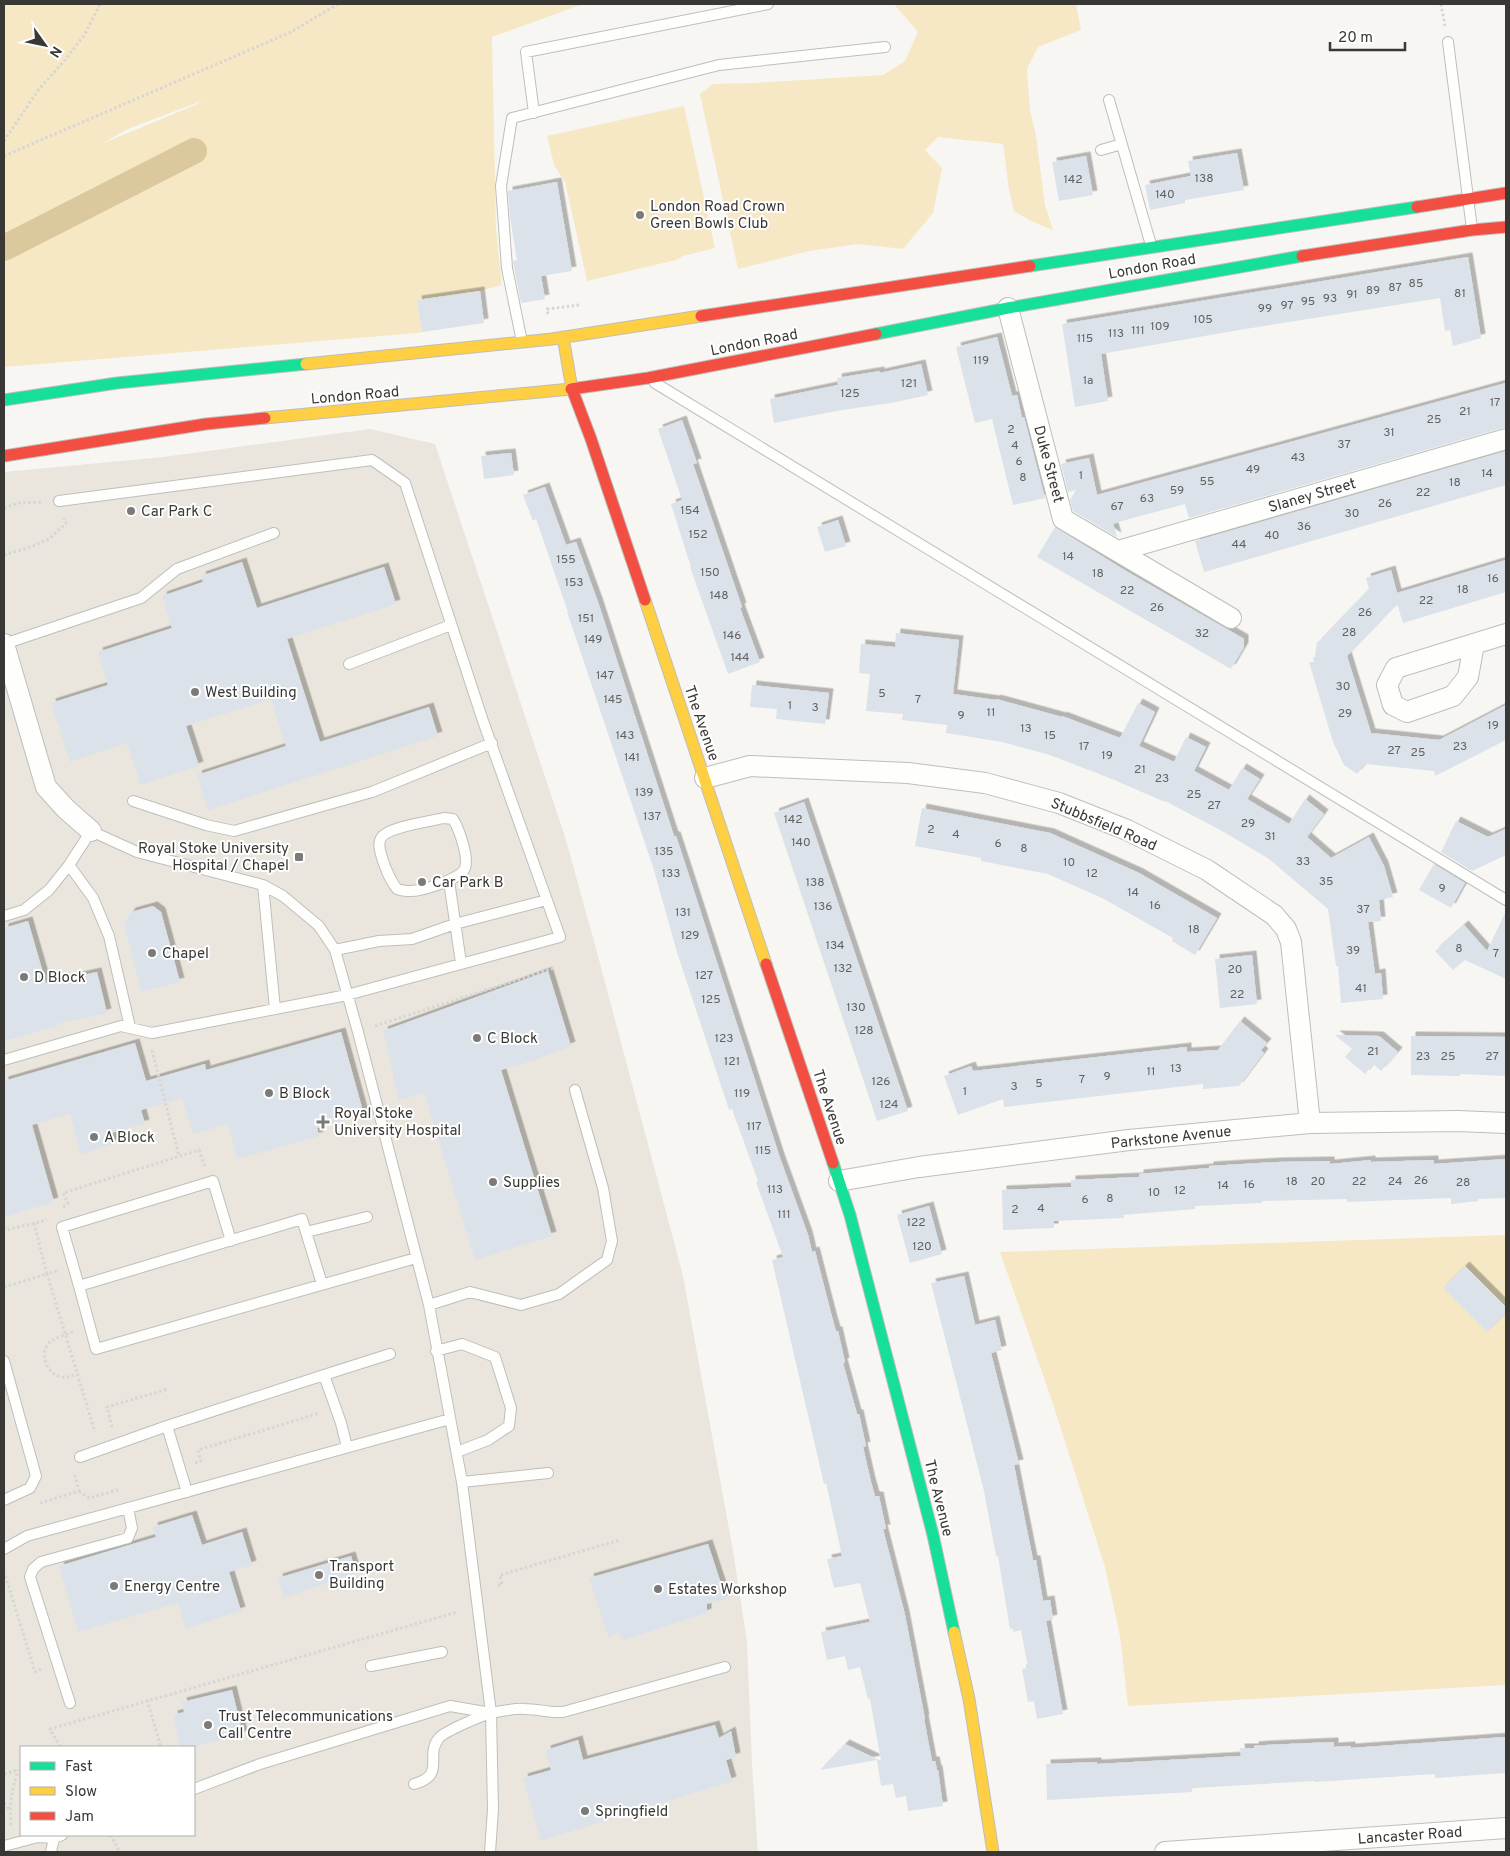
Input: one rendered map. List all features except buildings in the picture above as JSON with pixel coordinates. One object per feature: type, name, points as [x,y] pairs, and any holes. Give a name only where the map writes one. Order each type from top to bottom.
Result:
[{"type":"main road","name":"London Road","points":[[4,400],[117,383],[563,337],[1506,193]]},
{"type":"main road","name":"London Road","points":[[4,456],[206,424],[572,389],[648,378],[1245,264],[1472,230],[1506,227]]},
{"type":"main road","name":"The Avenue","points":[[563,337],[572,389],[591,439],[705,778],[852,1225],[933,1535],[969,1699],[993,1852]]},
{"type":"street","name":"Duke Street","points":[[1008,308],[1063,519],[1230,618]]},
{"type":"street","name":"Slaney Street","points":[[1118,551],[1506,439]]},
{"type":"street","points":[[1474,644],[1506,634]]},
{"type":"street","points":[[4,644],[46,787],[90,831]]},
{"type":"street","name":"Stubbsfield Road","points":[[705,778],[750,766],[908,773],[985,783],[1067,806],[1127,830],[1207,870],[1274,915],[1286,929],[1291,942],[1310,1123]]},
{"type":"street","name":"Parkstone Avenue","points":[[839,1181],[919,1166],[1129,1140],[1310,1123],[1458,1121],[1506,1123]]},
{"type":"street","name":"Lancaster Road","points":[[1165,1852],[1506,1828]]},
{"type":"lane","points":[[534,113],[526,52],[768,4]]},
{"type":"lane","points":[[1448,42],[1472,230]]},
{"type":"lane","points":[[522,342],[508,268],[501,186],[512,118],[719,65],[885,47]]},
{"type":"lane","points":[[1110,100],[1152,247]]},
{"type":"lane","points":[[1101,150],[1122,144]]},
{"type":"lane","points":[[648,378],[1506,900]]},
{"type":"lane","points":[[4,1060],[121,1026],[152,1033],[346,995],[560,937],[492,743],[405,483],[372,460],[59,501]]},
{"type":"lane","points":[[4,644],[141,598],[177,569],[274,533]]},
{"type":"lane","points":[[349,664],[452,624]]},
{"type":"lane","points":[[133,801],[206,825],[234,831],[372,792],[492,743]]},
{"type":"lane","points":[[444,818],[453,819],[464,851],[466,867],[463,873],[449,881],[409,892],[396,889],[388,878],[381,854],[379,843],[382,836],[390,831],[444,818]]},
{"type":"lane","points":[[4,916],[24,910],[49,890],[69,865],[90,831],[137,852],[263,885],[300,908],[319,926],[335,950],[429,1305],[436,1350],[457,1452],[491,1713],[493,1809],[490,1852]]},
{"type":"lane","points":[[69,865],[93,898],[109,936],[130,1027]]},
{"type":"lane","points":[[449,881],[461,964]]},
{"type":"lane","points":[[263,885],[275,1009]]},
{"type":"lane","points":[[335,950],[379,941],[412,939],[455,924],[546,900]]},
{"type":"lane","points":[[429,1305],[470,1292],[521,1305],[559,1294],[607,1260],[612,1242],[603,1188],[575,1090]]},
{"type":"lane","points":[[231,1241],[214,1181],[62,1227],[96,1349],[416,1258]]},
{"type":"lane","points":[[306,1232],[367,1217]]},
{"type":"lane","points":[[79,1286],[302,1220],[322,1284]]},
{"type":"lane","points":[[436,1350],[462,1344],[495,1357],[511,1408],[510,1426],[488,1440],[457,1452]]},
{"type":"lane","points":[[80,1457],[168,1426],[390,1354]]},
{"type":"lane","points":[[4,1361],[36,1476],[30,1488],[4,1500]]},
{"type":"lane","points":[[324,1375],[347,1447]]},
{"type":"lane","points":[[4,1549],[27,1536],[450,1418]]},
{"type":"lane","points":[[168,1426],[187,1492]]},
{"type":"lane","points":[[462,1482],[548,1473]]},
{"type":"lane","points":[[70,1703],[30,1577],[33,1569],[41,1562],[128,1538],[132,1528],[128,1508]]},
{"type":"lane","points":[[371,1666],[442,1652]]},
{"type":"lane","points":[[414,1784],[426,1780],[432,1772],[435,1748],[439,1738],[458,1727],[491,1713],[524,1708],[551,1713],[563,1712],[725,1667]]},
{"type":"lane","points":[[195,1789],[260,1764],[450,1706],[491,1713]]},
{"type":"lane","points":[[4,1846],[38,1837],[58,1836],[51,1852]]},
{"type":"path","points":[[4,140],[39,88],[65,60],[85,34],[100,4]]},
{"type":"path","points":[[4,156],[292,32],[338,4]]},
{"type":"path","points":[[547,309],[578,305]]},
{"type":"path","points":[[4,508],[19,503],[59,501],[66,523],[48,539],[4,555]]},
{"type":"path","points":[[358,1032],[554,968]]},
{"type":"path","points":[[147,1031],[180,1156]]},
{"type":"path","points":[[62,1209],[68,1203],[63,1193],[199,1150],[210,1182]]},
{"type":"path","points":[[4,1228],[6,1230],[48,1220],[54,1214]]},
{"type":"path","points":[[34,1223],[47,1274],[96,1438]]},
{"type":"path","points":[[4,1287],[74,1268]]},
{"type":"path","points":[[77,1374],[66,1378],[57,1376],[48,1368],[44,1358],[45,1348],[51,1341],[66,1334],[90,1327]]},
{"type":"path","points":[[180,1467],[201,1461],[198,1450],[323,1412],[327,1426],[340,1423]]},
{"type":"path","points":[[80,1491],[90,1498],[124,1488]]},
{"type":"path","points":[[498,1585],[502,1585],[500,1575],[620,1540]]},
{"type":"path","points":[[4,1571],[35,1672],[57,1659]]},
{"type":"path","points":[[59,1746],[50,1730],[147,1700],[457,1612]]},
{"type":"path","points":[[147,1700],[161,1746]]},
{"type":"path","points":[[4,1774],[18,1770],[9,1809],[11,1824]]},
{"type":"path","points":[[4,1803],[9,1809]]},
{"type":"path","points":[[111,1836],[120,1852]]},
{"type":"shaded area","points":[[4,4],[583,4],[492,37],[496,229],[502,285],[480,291],[418,300],[422,332],[418,333],[4,367]],"holes":[[[204,100],[101,144],[128,129]]]},
{"type":"shaded area","points":[[894,4],[1076,4],[1081,30],[1038,47],[1027,69],[1030,110],[1036,136],[1045,205],[1053,230],[1031,221],[1014,211],[1009,190],[1003,144],[938,137],[925,150],[942,168],[933,213],[903,249],[858,244],[809,251],[738,269],[700,94],[713,84],[883,75],[905,61],[918,32]]},
{"type":"shaded area","name":"London Road Crown Green Bowls Club","points":[[684,106],[715,248],[683,256],[676,260],[587,281],[565,182],[554,165],[547,136]]},
{"type":"shaded area","name":"Royal Stoke University Hospital","points":[[370,429],[435,444],[566,840],[683,1276],[733,1551],[747,1642],[758,1852],[4,1852],[4,472],[163,457]]},
{"type":"shaded area","points":[[1506,1235],[1506,1685],[1128,1706],[1120,1636],[1105,1567],[1052,1401],[1000,1252]]},
{"type":"waterway","points":[[4,248],[194,151]]},
{"type":"traffic: fast","points":[[1030,266],[1417,207]]},
{"type":"traffic: fast","points":[[876,334],[1008,308],[1302,256]]},
{"type":"traffic: fast","points":[[4,400],[117,383],[306,364]]},
{"type":"traffic: fast","points":[[833,1163],[850,1215],[933,1535],[954,1632]]},
{"type":"traffic: slow","points":[[306,364],[552,339],[701,316]]},
{"type":"traffic: slow","points":[[563,337],[572,389]]},
{"type":"traffic: slow","points":[[265,418],[571,389]]},
{"type":"traffic: slow","points":[[645,600],[766,964]]},
{"type":"traffic: slow","points":[[954,1632],[969,1699],[993,1852]]},
{"type":"traffic: jam","points":[[1417,207],[1506,193]]},
{"type":"traffic: jam","points":[[1302,256],[1472,230],[1506,227]]},
{"type":"traffic: jam","points":[[701,316],[1030,266]]},
{"type":"traffic: jam","points":[[571,389],[648,378],[876,334]]},
{"type":"traffic: jam","points":[[572,389],[591,439],[645,600]]},
{"type":"traffic: jam","points":[[4,456],[206,424],[265,418]]},
{"type":"traffic: jam","points":[[766,964],[833,1163]]},
{"type":"place","name":"London Road Crown Green Bowls Club","points":[[640,215]]},
{"type":"place","name":"Car Park C","points":[[131,511]]},
{"type":"place","name":"West Building","points":[[195,692]]},
{"type":"place","name":"Royal Stoke University Hospital / Chapel","points":[[299,857]]},
{"type":"place","name":"Car Park B","points":[[422,882]]},
{"type":"place","name":"Chapel","points":[[152,953]]},
{"type":"place","name":"D Block","points":[[24,977]]},
{"type":"place","name":"C Block","points":[[477,1038]]},
{"type":"place","name":"B Block","points":[[269,1093]]},
{"type":"place","name":"Royal Stoke University Hospital","points":[[323,1122]]},
{"type":"place","name":"A Block","points":[[94,1137]]},
{"type":"place","name":"Supplies","points":[[493,1182]]},
{"type":"place","name":"Transport Building","points":[[319,1575]]},
{"type":"place","name":"Energy Centre","points":[[114,1586]]},
{"type":"place","name":"Estates Workshop","points":[[658,1589]]},
{"type":"place","name":"Trust Telecommunications Call Centre","points":[[208,1725]]},
{"type":"place","name":"Springfield","points":[[585,1811]]}]
